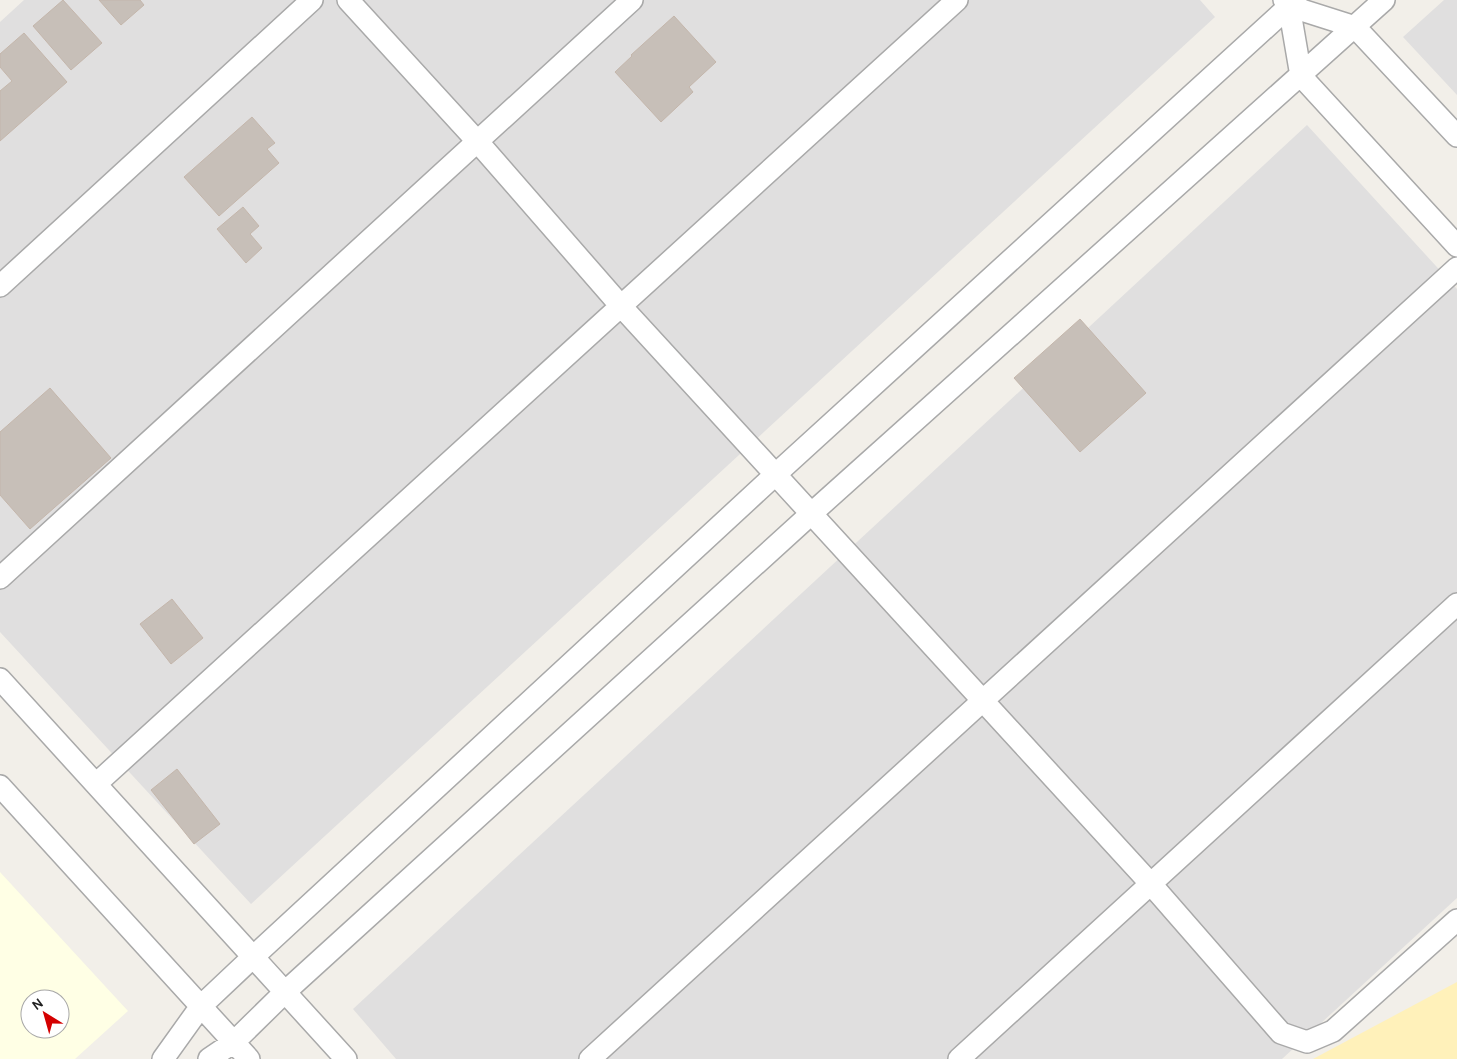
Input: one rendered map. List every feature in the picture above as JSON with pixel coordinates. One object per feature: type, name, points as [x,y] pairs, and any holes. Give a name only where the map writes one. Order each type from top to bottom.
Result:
[{"type":"street","points":[[0,286],[312,0]]},
{"type":"street","points":[[348,0],[477,141],[620,306],[1150,883],[1281,1033],[1307,1042],[1333,1030],[1457,920]]},
{"type":"street","points":[[0,578],[632,0]]},
{"type":"street","points":[[96,784],[956,0]]},
{"type":"street","points":[[209,1059],[234,1042],[285,992],[812,513],[1384,0]]},
{"type":"street","points":[[1290,2],[1355,27],[1457,136]]},
{"type":"street","points":[[1290,2],[1301,76],[1457,246]]},
{"type":"street","points":[[163,1059],[201,1006],[253,957],[1290,2]]},
{"type":"street","points":[[590,1059],[982,699],[1457,268]]},
{"type":"street","points":[[959,1059],[1457,604]]},
{"type":"street","points":[[0,679],[346,1059]]},
{"type":"street","points":[[0,786],[249,1059]]},
{"type":"shaded area","points":[[24,0],[1200,0],[1215,17],[251,904],[0,632],[0,22]]},
{"type":"shaded area","points":[[1444,0],[1457,0],[1457,95],[1403,37]]},
{"type":"shaded area","points":[[1307,125],[1457,289],[1457,898],[1282,1059],[396,1059],[353,1009]]},
{"type":"shaded area","points":[[0,872],[128,1011],[75,1059],[0,1059]]},
{"type":"sand","points":[[1457,982],[1457,1059],[1313,1059]]},
{"type":"building","points":[[63,0],[102,43],[71,70],[33,26]]},
{"type":"building","points":[[99,0],[140,0],[144,5],[121,25]]},
{"type":"building","points":[[674,16],[716,62],[689,87],[693,92],[661,122],[615,72]]},
{"type":"building","points":[[24,33],[67,82],[0,141],[0,91],[12,81],[0,67],[0,54]]},
{"type":"building","points":[[252,117],[275,143],[267,149],[279,163],[219,216],[184,177]]},
{"type":"building","points":[[243,207],[259,226],[250,234],[262,248],[246,263],[217,229]]},
{"type":"building","points":[[1080,319],[1146,393],[1080,452],[1014,378]]},
{"type":"building","points":[[50,388],[111,458],[30,529],[0,495],[0,432]]},
{"type":"building","points":[[172,599],[203,638],[171,664],[140,624]]},
{"type":"building","points":[[177,769],[220,824],[194,844],[151,790]]}]
